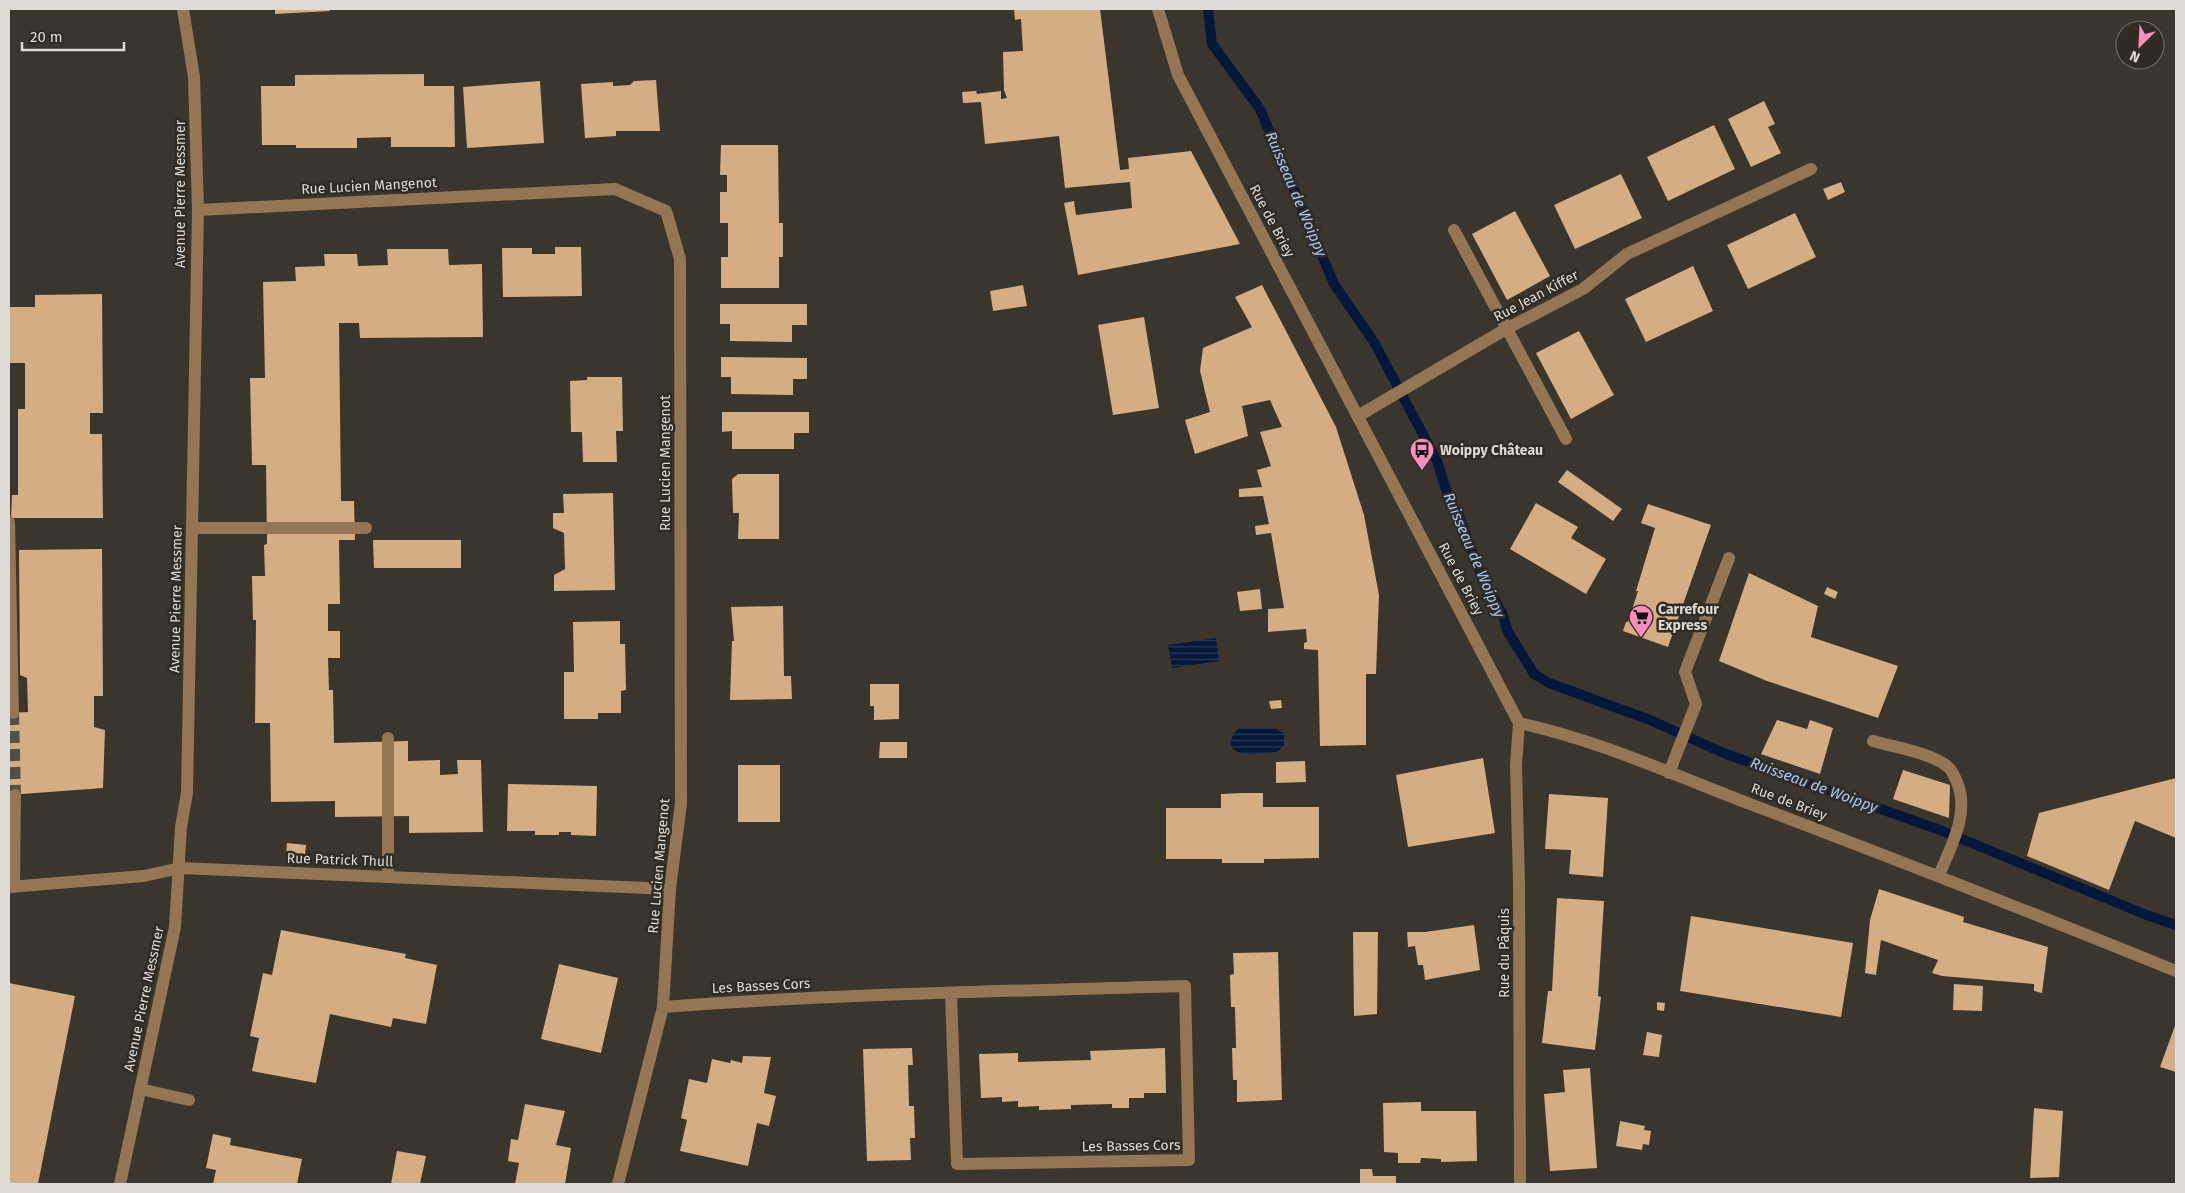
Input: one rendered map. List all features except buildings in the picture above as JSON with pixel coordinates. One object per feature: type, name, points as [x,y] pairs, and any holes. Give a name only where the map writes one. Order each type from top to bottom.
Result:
[{"type":"street","name":"Avenue Pierre Messmer","points":[[120,1184],[175,927],[182,827],[187,793],[198,210],[194,77],[183,9]]},
{"type":"street","name":"Rue de Briey","points":[[1158,9],[1178,75],[1519,723],[1556,731],[1669,773],[1939,875],[2176,971]]},
{"type":"street","name":"Rue Jean Kiffer","points":[[1358,416],[1506,329],[1583,289],[1627,254],[1811,169]]},
{"type":"street","name":"Rue Lucien Mangenot","points":[[198,210],[615,189],[666,211],[680,259],[680,803],[670,888],[663,1007],[618,1184]]},
{"type":"street","points":[[1454,230],[1566,439]]},
{"type":"street","points":[[9,522],[13,713]]},
{"type":"street","points":[[193,528],[366,528]]},
{"type":"street","points":[[1669,773],[1696,704],[1685,672],[1729,558]]},
{"type":"street","name":"Rue du Pâquis","points":[[1519,723],[1516,765],[1519,883],[1520,1184]]},
{"type":"street","points":[[388,738],[388,876]]},
{"type":"street","points":[[1873,741],[1929,758],[1949,768],[1957,784],[1961,802],[1958,828],[1939,875]]},
{"type":"street","points":[[12,887],[15,795]]},
{"type":"street","name":"Rue Patrick Thull","points":[[12,887],[144,876],[180,868],[670,888]]},
{"type":"street","name":"Les Basses Cors","points":[[663,1007],[760,1000],[951,993],[1185,986],[1189,1160],[957,1164],[951,993]]},
{"type":"street","points":[[140,1089],[189,1100]]},
{"type":"water","points":[[1216,638],[1219,661],[1172,668],[1168,645]]},
{"type":"water","points":[[1240,728],[1275,728],[1284,734],[1284,746],[1277,752],[1249,754],[1237,751],[1232,748],[1230,742],[1235,732]]},
{"type":"waterway","name":"Ruisseau de Woippy","points":[[1208,9],[1212,44],[1260,109],[1334,284],[1374,342],[1437,461],[1451,506],[1458,513],[1481,576],[1502,613],[1508,632],[1534,674],[1549,683],[1650,720],[1726,754],[1940,830],[2149,916],[2176,925]]},
{"type":"tunnel","points":[[13,713],[15,795]]},
{"type":"place","name":"Woippy Château","points":[[1422,471]]},
{"type":"place","name":"Carrefour Express","points":[[1641,638]]}]
